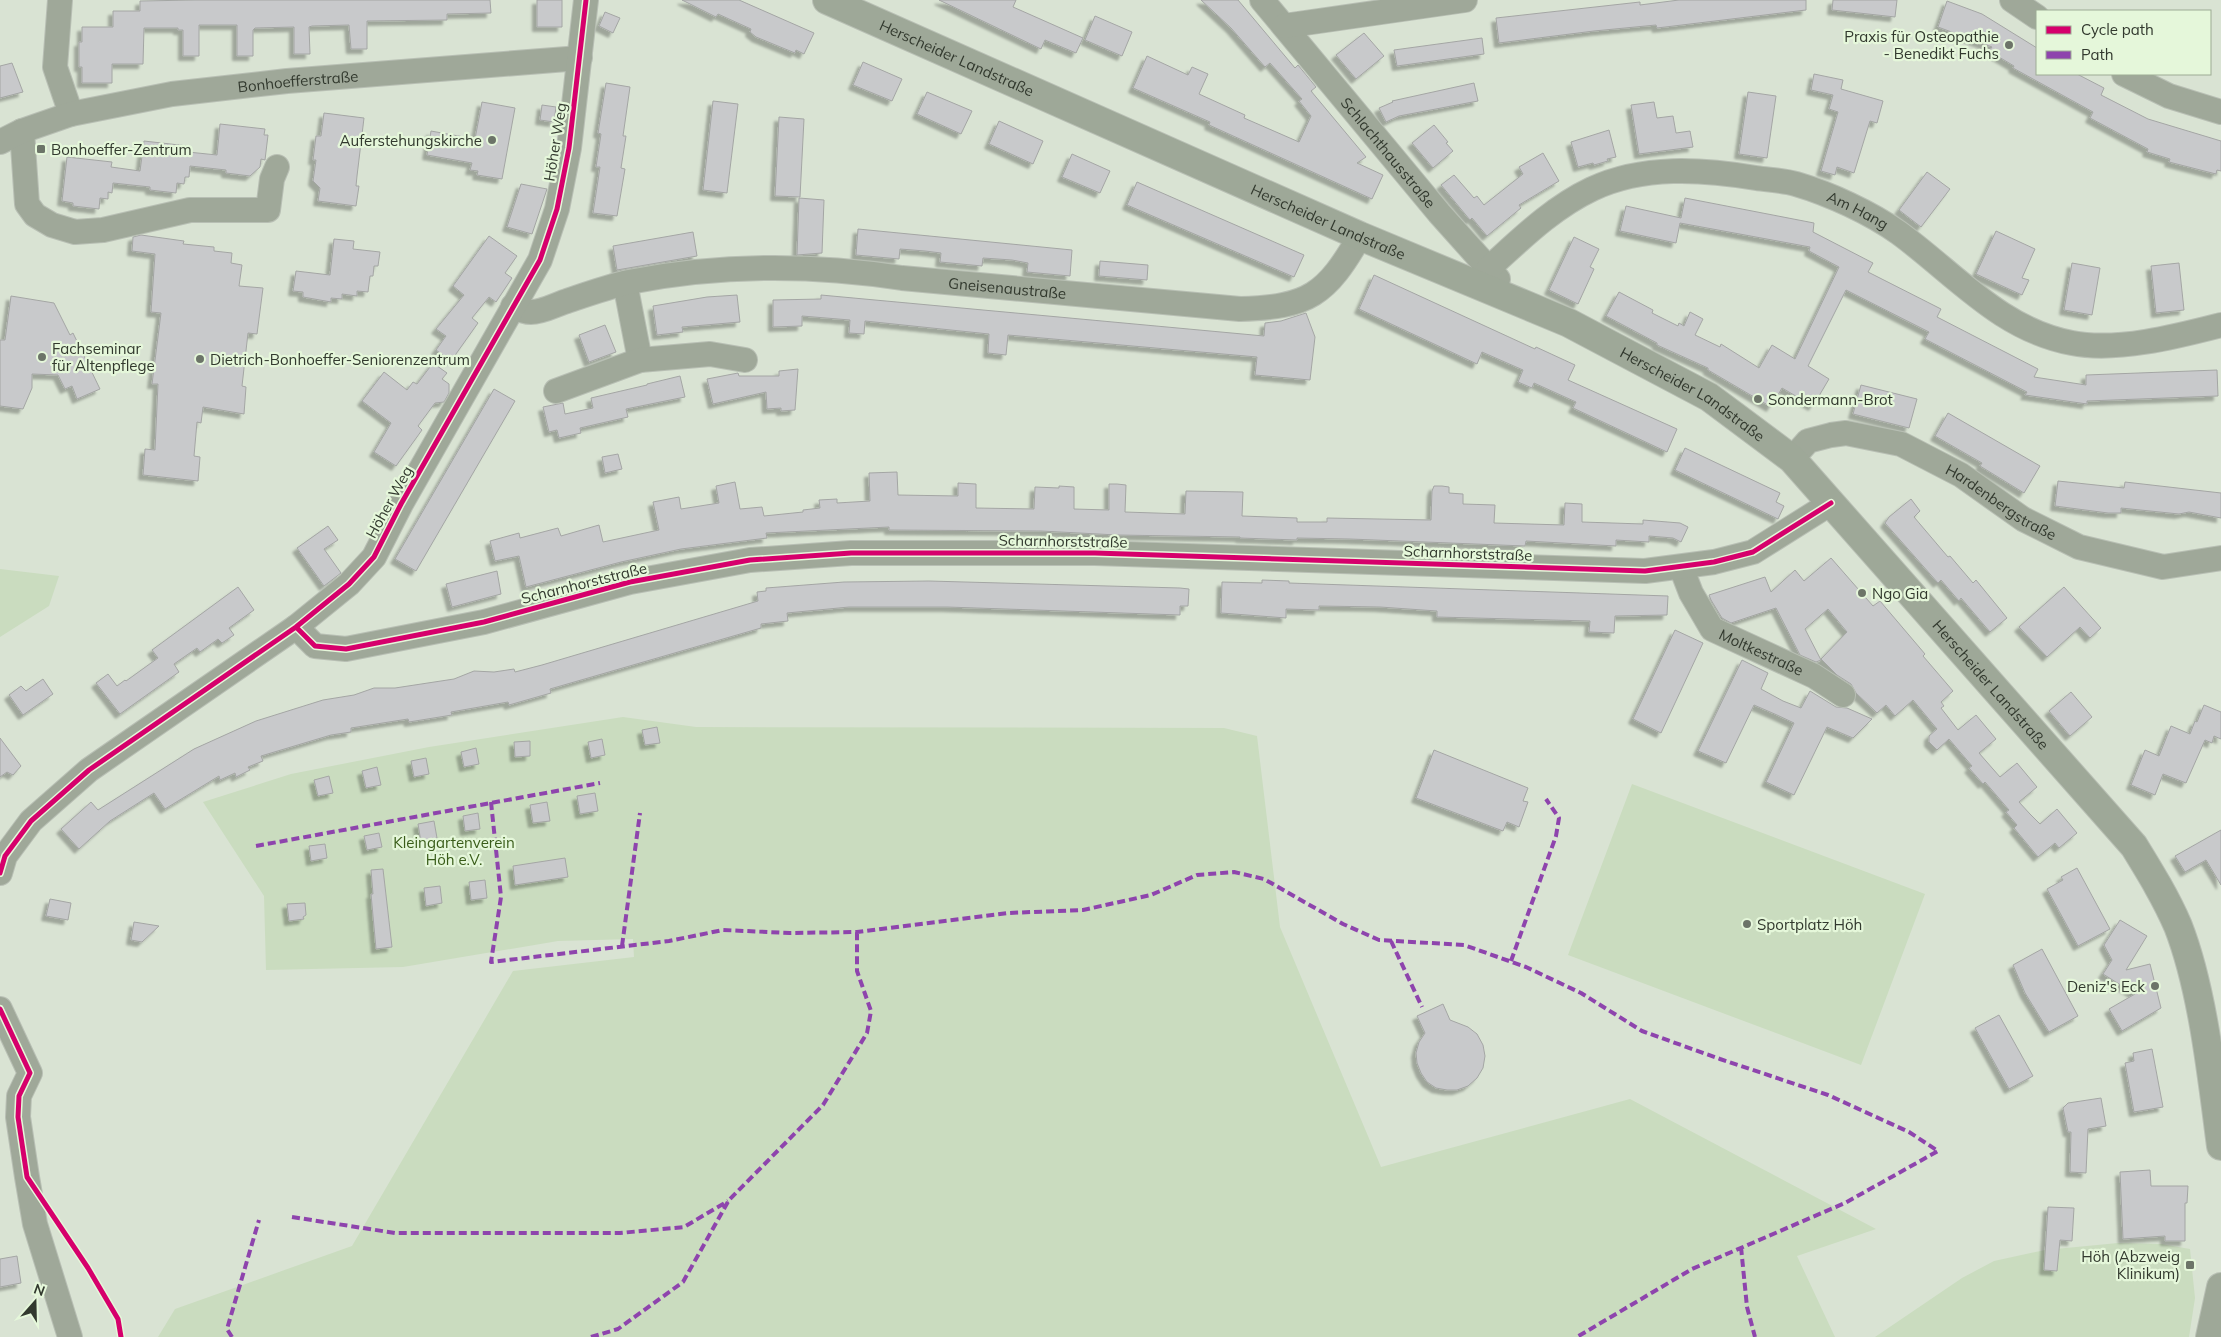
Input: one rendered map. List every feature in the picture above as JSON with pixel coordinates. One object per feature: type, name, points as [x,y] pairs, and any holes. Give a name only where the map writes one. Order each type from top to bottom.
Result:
[{"type":"main road","name":"Herscheider Landstraße","points":[[827,0],[1360,236],[1569,323],[1709,397],[1792,459],[2134,846],[2151,873],[2167,901],[2191,967],[2212,1078],[2221,1146]]},
{"type":"main road","points":[[2210,1337],[2221,1287]]},
{"type":"street","points":[[60,0],[55,67],[71,114]]},
{"type":"street","name":"Höher Weg","points":[[0,873],[5,856],[31,821],[89,770],[296,627],[349,584],[374,557],[401,504],[459,406],[540,260],[557,208],[569,148],[586,0]]},
{"type":"street","name":"Schlachthausstraße","points":[[1262,0],[1439,213],[1489,268],[1515,301]]},
{"type":"street","points":[[1284,26],[1465,0]]},
{"type":"street","points":[[2012,0],[2036,16]]},
{"type":"street","name":"Bonhoefferstraße","points":[[0,142],[22,131],[71,114],[172,94],[230,86],[580,58]]},
{"type":"street","points":[[2126,75],[2169,96],[2202,108],[2221,112]]},
{"type":"street","points":[[22,131],[27,204],[35,214],[52,225],[75,232],[103,230],[190,210],[268,210],[272,179],[277,167]]},
{"type":"street","name":"Am Hang","points":[[1489,268],[1534,227],[1569,201],[1594,188],[1625,178],[1648,174],[1696,171],[1734,174],[1797,184],[1869,215],[1900,234],[1995,311],[2021,327],[2048,337],[2073,344],[2086,345],[2130,343],[2170,338],[2221,325]]},
{"type":"street","name":"Gneisenaustraße","points":[[513,306],[531,312],[542,310],[624,283],[662,276],[716,270],[795,267],[851,270],[902,278],[1240,309],[1272,308],[1304,301],[1328,284],[1343,266],[1360,236]]},
{"type":"street","points":[[624,283],[640,360]]},
{"type":"street","points":[[556,391],[640,360],[710,354],[745,360]]},
{"type":"street","name":"Hardenbergstraße","points":[[1792,459],[1808,441],[1831,435],[1846,433],[1901,444],[1961,475],[2023,520],[2080,547],[2163,567],[2221,558]]},
{"type":"street","name":"Scharnhorststraße","points":[[296,627],[315,646],[346,649],[484,622],[648,578],[750,560],[851,553],[1095,553],[1645,571],[1714,562],[1753,552],[1831,503]]},
{"type":"street","name":"Moltkestraße","points":[[1682,567],[1691,593],[1712,629],[1814,676],[1843,695]]},
{"type":"street","points":[[0,1009],[30,1073],[19,1096],[18,1116],[27,1177],[35,1224],[70,1337]]},
{"type":"green space","points":[[0,569],[59,576],[49,606],[0,637]]},
{"type":"green space","name":"Kleingartenverein Höh e.V.","points":[[623,717],[696,727],[1224,728],[1257,736],[1280,927],[1381,1167],[1630,1099],[1876,1229],[1797,1256],[1835,1337],[158,1337],[175,1309],[352,1246],[513,971],[634,957],[633,939],[558,941],[403,967],[266,970],[264,896],[203,802],[291,774],[429,747]]},
{"type":"green space","name":"Sportplatz Höh","points":[[1632,784],[1925,894],[1861,1065],[1568,955]]},
{"type":"green space","points":[[2118,1243],[2161,1244],[2190,1249],[2195,1298],[2189,1337],[1875,1337],[1962,1278],[1994,1261],[2045,1250]]},
{"type":"building","points":[[490,0],[491,13],[447,14],[447,20],[367,21],[367,49],[351,49],[349,25],[312,26],[309,27],[310,54],[294,54],[294,27],[255,28],[253,30],[253,56],[237,56],[237,25],[199,25],[199,56],[183,56],[183,30],[178,30],[178,28],[144,28],[143,64],[112,64],[112,83],[82,83],[82,67],[79,67],[79,42],[82,42],[82,27],[113,27],[113,11],[140,11],[140,1]]},
{"type":"building","points":[[537,0],[562,0],[562,27],[537,27]]},
{"type":"building","points":[[682,0],[739,0],[814,33],[804,54],[796,50],[795,53],[756,37],[750,32],[751,29],[718,14],[716,17]]},
{"type":"building","points":[[939,0],[1016,0],[1013,7],[1083,38],[1076,53],[1045,40],[1041,49]]},
{"type":"building","points":[[1201,0],[1238,0],[1295,68],[1298,65],[1316,87],[1311,91],[1366,157],[1357,163],[1383,175],[1372,199],[1209,125],[1210,122],[1133,88],[1147,56],[1188,75],[1192,67],[1208,74],[1199,94],[1245,115],[1244,118],[1299,142],[1311,116],[1299,101],[1302,99],[1270,63],[1265,67],[1231,28]]},
{"type":"building","points":[[1679,0],[1806,0],[1806,10],[1657,28],[1656,25],[1499,43],[1496,18],[1640,2],[1640,5]]},
{"type":"building","points":[[1833,0],[1897,0],[1895,17],[1832,10]]},
{"type":"building","points":[[1947,1],[1982,14],[2036,47],[2036,75],[2079,75],[2104,88],[2101,95],[2148,119],[2221,141],[2221,171],[2217,170],[2216,174],[2169,162],[2170,159],[2147,152],[2148,149],[2090,118],[2093,112],[2013,68],[2014,66],[1989,51],[1992,47],[1938,27]]},
{"type":"building","points":[[605,12],[620,18],[613,33],[599,26]]},
{"type":"building","points":[[1095,16],[1132,32],[1122,56],[1085,40]]},
{"type":"building","points":[[1364,33],[1384,56],[1356,79],[1336,55]]},
{"type":"building","points":[[1482,38],[1484,54],[1397,66],[1394,50]]},
{"type":"building","points":[[863,62],[902,79],[892,101],[853,85]]},
{"type":"building","points":[[12,63],[23,92],[0,98],[0,66]]},
{"type":"building","points":[[1814,74],[1843,80],[1841,89],[1883,101],[1877,123],[1870,121],[1854,173],[1837,167],[1835,175],[1821,171],[1838,112],[1829,109],[1833,95],[1811,90]]},
{"type":"building","points":[[606,83],[630,87],[623,136],[626,136],[621,168],[625,169],[617,216],[593,213],[600,167],[596,167],[601,134],[598,133]]},
{"type":"building","points":[[1474,83],[1478,101],[1399,116],[1386,122],[1379,108],[1392,101]]},
{"type":"building","points":[[927,92],[972,111],[961,134],[917,114]]},
{"type":"building","points":[[1748,92],[1776,96],[1767,158],[1739,154]]},
{"type":"building","points":[[713,101],[738,104],[727,193],[703,190]]},
{"type":"building","name":"Auferstehungskirche","points":[[482,102],[515,108],[502,179],[477,175],[478,171],[470,170],[472,163],[427,155],[431,131],[475,139]]},
{"type":"building","points":[[1654,102],[1657,118],[1673,116],[1676,133],[1690,131],[1693,147],[1639,154],[1631,105]]},
{"type":"building","points":[[542,105],[556,107],[554,122],[540,120]]},
{"type":"building","points":[[324,113],[364,118],[356,186],[359,186],[356,206],[318,201],[320,188],[313,181],[316,160],[313,160],[316,136],[321,136]]},
{"type":"building","points":[[779,117],[804,119],[800,197],[775,196]]},
{"type":"building","points":[[999,121],[1043,141],[1033,164],[989,144]]},
{"type":"building","points":[[220,124],[265,129],[264,135],[268,135],[265,160],[261,159],[260,167],[250,176],[226,173],[226,170],[190,166],[189,177],[185,177],[184,184],[177,183],[176,193],[150,190],[150,187],[113,183],[112,193],[108,192],[108,199],[100,198],[99,209],[73,206],[73,203],[62,201],[67,157],[112,162],[111,167],[140,171],[144,141],[188,146],[188,152],[217,155]]},
{"type":"building","points":[[1434,125],[1453,151],[1433,168],[1412,143]]},
{"type":"building","points":[[1609,130],[1616,157],[1594,165],[1593,163],[1578,167],[1571,142]]},
{"type":"building","points":[[1543,153],[1559,181],[1519,205],[1521,208],[1487,236],[1472,218],[1470,220],[1441,185],[1454,175],[1474,198],[1477,196],[1484,205],[1523,174],[1519,167]]},
{"type":"building","points":[[1072,154],[1110,171],[1100,193],[1062,177]]},
{"type":"building","points":[[1927,172],[1950,189],[1921,227],[1899,210]]},
{"type":"building","points":[[1137,182],[1304,255],[1294,277],[1127,205]]},
{"type":"building","points":[[521,184],[547,189],[532,234],[507,227]]},
{"type":"building","points":[[799,198],[824,200],[822,253],[797,255]]},
{"type":"building","points":[[1685,198],[1814,223],[1813,232],[1873,263],[1868,272],[1941,309],[1937,317],[2038,369],[2034,377],[2086,385],[2086,375],[2217,370],[2218,396],[2087,401],[2087,404],[2025,395],[2027,392],[1925,339],[1929,332],[1846,290],[1808,366],[1829,379],[1813,406],[1782,388],[1771,407],[1708,370],[1708,368],[1657,345],[1657,343],[1606,316],[1619,292],[1653,310],[1652,313],[1678,326],[1679,323],[1684,326],[1690,312],[1703,319],[1695,335],[1720,347],[1721,344],[1759,368],[1772,345],[1795,359],[1839,267],[1809,251],[1810,247],[1680,223],[1676,243],[1620,231],[1626,206],[1681,218]]},
{"type":"building","points":[[858,229],[1072,250],[1070,276],[1027,272],[1028,263],[1012,260],[983,258],[982,266],[940,262],[941,253],[925,251],[900,249],[899,259],[856,255]]},
{"type":"building","points":[[1996,231],[2035,249],[2022,278],[2029,280],[2022,295],[1976,274]]},
{"type":"building","points":[[693,232],[697,256],[617,270],[613,246]]},
{"type":"building","name":"Dietrich-Bonhoeffer-Seniorenzentrum","points":[[141,235],[184,241],[183,244],[214,247],[214,251],[232,253],[231,263],[242,265],[239,286],[263,288],[257,334],[248,333],[242,386],[246,387],[244,414],[203,407],[201,423],[197,422],[194,456],[200,457],[198,481],[143,475],[145,449],[155,450],[158,384],[152,384],[161,313],[151,312],[155,254],[132,251],[133,237]]},
{"type":"building","points":[[489,236],[517,256],[505,273],[512,278],[496,302],[489,297],[472,318],[478,323],[451,361],[436,350],[446,336],[436,329],[464,295],[453,286]]},
{"type":"building","points":[[1574,237],[1599,249],[1590,267],[1594,269],[1578,304],[1549,290]]},
{"type":"building","points":[[334,239],[354,241],[353,249],[380,252],[378,266],[374,266],[373,276],[370,276],[368,292],[357,291],[357,296],[342,294],[342,299],[331,298],[331,302],[303,297],[303,292],[293,291],[296,271],[330,275]]},
{"type":"building","points":[[1100,261],[1148,265],[1147,280],[1099,276]]},
{"type":"building","points":[[2072,263],[2100,268],[2092,315],[2064,310]]},
{"type":"building","points":[[2179,263],[2184,310],[2156,313],[2151,266]]},
{"type":"building","points":[[1374,275],[1535,349],[1536,347],[1575,365],[1568,380],[1677,429],[1667,452],[1573,408],[1576,402],[1534,383],[1532,388],[1518,382],[1523,370],[1482,352],[1477,364],[1359,309]]},
{"type":"building","points":[[737,295],[740,322],[682,327],[683,332],[657,335],[653,306],[707,297]]},
{"type":"building","points":[[821,295],[1264,336],[1265,323],[1281,321],[1306,313],[1315,337],[1310,380],[1255,375],[1257,357],[1008,335],[1006,355],[988,353],[989,334],[865,321],[864,334],[849,333],[850,320],[802,316],[802,326],[773,327],[773,300],[821,299]]},
{"type":"building","name":"Fachseminar für Altenpflege","points":[[11,296],[54,303],[70,335],[73,333],[100,389],[77,399],[72,386],[65,389],[58,375],[32,374],[32,388],[23,409],[0,406],[0,340],[5,340]]},
{"type":"building","points":[[605,325],[616,352],[589,362],[579,335]]},
{"type":"building","points":[[433,363],[447,373],[442,379],[449,384],[449,393],[444,402],[435,403],[418,426],[422,430],[396,466],[374,452],[391,423],[362,401],[384,372],[407,390],[413,382],[417,384]]},
{"type":"building","points":[[798,369],[795,410],[767,409],[766,392],[713,404],[707,379],[738,373],[739,376],[779,376],[779,371]]},
{"type":"building","points":[[680,376],[685,397],[626,409],[628,417],[580,428],[581,433],[559,438],[557,430],[549,432],[543,407],[563,403],[565,414],[593,408],[591,398]]},
{"type":"building","points":[[1861,385],[1917,399],[1909,428],[1853,414]]},
{"type":"building","points":[[494,389],[515,401],[416,571],[395,559]]},
{"type":"building","points":[[1948,413],[2040,466],[2024,493],[1980,466],[1982,463],[1935,436]]},
{"type":"building","points":[[1685,448],[1780,493],[1776,502],[1784,506],[1778,519],[1675,470]]},
{"type":"building","points":[[618,454],[622,469],[605,473],[602,457]]},
{"type":"building","points":[[897,472],[898,495],[958,496],[958,483],[976,484],[976,508],[1034,509],[1035,487],[1059,488],[1059,486],[1074,487],[1074,509],[1109,510],[1109,484],[1117,484],[1126,485],[1125,512],[1185,514],[1186,491],[1243,492],[1242,516],[1297,518],[1297,522],[1327,522],[1327,518],[1431,520],[1432,491],[1434,486],[1442,486],[1449,487],[1449,493],[1463,494],[1463,504],[1495,505],[1494,523],[1564,525],[1565,503],[1582,504],[1582,522],[1643,524],[1643,520],[1680,523],[1688,527],[1681,542],[1673,538],[1649,536],[1649,542],[1616,540],[1616,546],[1526,541],[1525,546],[1350,539],[1297,538],[1297,540],[1117,535],[1041,531],[889,530],[889,527],[766,533],[767,538],[681,549],[621,562],[526,587],[519,556],[495,561],[490,541],[519,533],[520,538],[558,528],[561,536],[599,525],[603,542],[659,530],[653,502],[679,497],[681,509],[719,503],[716,486],[735,482],[740,509],[762,507],[764,516],[803,512],[803,510],[820,508],[819,500],[837,499],[837,503],[870,501],[869,473]]},
{"type":"building","points":[[2058,481],[2124,488],[2125,482],[2221,493],[2221,518],[2189,512],[2179,514],[2121,508],[2121,513],[2108,513],[2055,506]]},
{"type":"building","points":[[1911,499],[1920,511],[1914,517],[1973,583],[1976,580],[2007,618],[1990,632],[1961,598],[1959,601],[1941,580],[1938,583],[1885,523],[1889,517]]},
{"type":"building","points":[[328,526],[338,540],[324,549],[341,573],[324,586],[297,548]]},
{"type":"building","points":[[1831,558],[1873,606],[1880,601],[1925,654],[1923,656],[1953,691],[1941,702],[1944,706],[1941,708],[1958,730],[1976,715],[1996,739],[1979,753],[2000,777],[2017,763],[2037,787],[2019,802],[2040,824],[2057,809],[2077,833],[2059,848],[2055,843],[2038,857],[2014,828],[2017,825],[2006,812],[2009,810],[1985,782],[1983,784],[1969,768],[1972,766],[1949,739],[1937,750],[1929,742],[1929,736],[1937,729],[1913,700],[1895,716],[1886,705],[1877,713],[1856,693],[1851,684],[1837,675],[1821,659],[1847,632],[1828,609],[1805,629],[1821,660],[1816,662],[1800,655],[1776,608],[1731,623],[1722,618],[1709,595],[1765,577],[1771,592],[1795,570],[1804,581]]},
{"type":"building","points":[[497,571],[501,594],[452,607],[446,584]]},
{"type":"building","points":[[1262,580],[1289,581],[1289,583],[1668,596],[1667,615],[1615,616],[1614,633],[1589,632],[1590,621],[1437,617],[1437,611],[1380,607],[1319,606],[1319,610],[1286,609],[1286,618],[1221,613],[1222,582],[1262,583]]},
{"type":"building","points":[[929,581],[1180,588],[1189,589],[1188,606],[1180,606],[1180,615],[947,607],[849,607],[787,613],[788,621],[761,624],[761,628],[550,689],[551,693],[509,705],[508,702],[451,712],[452,715],[409,722],[408,719],[351,728],[351,732],[331,735],[261,756],[263,761],[248,767],[250,770],[236,777],[235,773],[220,780],[219,776],[165,809],[154,793],[110,821],[79,849],[61,829],[91,802],[98,810],[194,749],[256,721],[323,700],[354,695],[374,688],[395,688],[454,679],[474,671],[494,672],[514,669],[515,672],[758,601],[757,592],[766,591],[766,588],[844,582]]},
{"type":"building","points":[[238,587],[254,610],[229,628],[234,635],[222,643],[218,639],[200,652],[197,648],[174,664],[179,672],[120,714],[96,683],[108,674],[117,686],[126,681],[158,658],[152,650]]},
{"type":"building","points":[[2064,587],[2101,628],[2090,638],[2080,627],[2047,657],[2019,627]]},
{"type":"building","points":[[1675,630],[1703,643],[1661,733],[1633,719]]},
{"type":"building","points":[[1742,660],[1768,673],[1761,689],[1783,701],[1801,708],[1810,691],[1836,707],[1847,708],[1872,719],[1853,738],[1827,727],[1794,795],[1766,782],[1794,723],[1777,715],[1754,705],[1726,763],[1698,751]]},
{"type":"building","points":[[43,679],[53,694],[23,715],[9,695],[21,686],[26,691]]},
{"type":"building","points":[[2071,692],[2092,717],[2070,736],[2049,711]]},
{"type":"building","points":[[2204,705],[2221,712],[2221,739],[2214,736],[2212,743],[2205,740],[2186,783],[2163,774],[2155,795],[2131,785],[2145,750],[2159,756],[2171,726],[2190,734]]},
{"type":"building","points":[[657,727],[660,743],[645,745],[642,730]]},
{"type":"building","points":[[0,738],[21,766],[13,775],[7,772],[0,777]]},
{"type":"building","points":[[602,739],[605,755],[591,758],[588,742]]},
{"type":"building","points":[[530,741],[530,756],[515,757],[514,742]]},
{"type":"building","points":[[476,748],[479,764],[464,767],[461,752]]},
{"type":"building","points":[[1434,750],[1528,788],[1523,801],[1528,802],[1519,827],[1507,822],[1503,831],[1416,798]]},
{"type":"building","points":[[426,758],[429,774],[414,777],[411,761]]},
{"type":"building","points":[[377,767],[381,785],[366,788],[362,771]]},
{"type":"building","points":[[329,776],[333,793],[318,796],[314,780]]},
{"type":"building","points":[[595,793],[598,811],[580,814],[577,796]]},
{"type":"building","points":[[547,802],[550,821],[533,823],[530,805]]},
{"type":"building","points":[[478,813],[480,829],[465,831],[463,816]]},
{"type":"building","points":[[434,821],[437,838],[421,842],[418,824]]},
{"type":"building","points":[[2221,830],[2221,885],[2206,860],[2185,872],[2175,856]]},
{"type":"building","points":[[379,833],[382,847],[367,850],[364,836]]},
{"type":"building","points":[[325,844],[327,858],[311,861],[309,846]]},
{"type":"building","points":[[565,858],[568,877],[515,885],[513,866]]},
{"type":"building","points":[[2077,868],[2110,929],[2078,946],[2047,889],[2063,880],[2061,877]]},
{"type":"building","points":[[383,869],[392,947],[376,949],[371,894],[373,894],[371,870]]},
{"type":"building","points":[[485,880],[487,898],[471,900],[469,882]]},
{"type":"building","points":[[440,886],[442,903],[426,906],[424,888]]},
{"type":"building","points":[[50,899],[71,903],[68,920],[46,916]]},
{"type":"building","points":[[305,903],[306,915],[303,917],[304,919],[289,921],[287,904]]},
{"type":"building","points":[[2120,920],[2147,936],[2126,970],[2150,964],[2161,1008],[2122,1031],[2109,1009],[2135,994],[2103,974],[2112,960],[2104,945]]},
{"type":"building","points":[[134,922],[159,926],[142,942],[131,940]]},
{"type":"building","points":[[2042,949],[2078,1016],[2049,1032],[2025,993],[2013,965]]},
{"type":"building","points":[[1443,1004],[1450,1020],[1468,1027],[1477,1034],[1483,1045],[1485,1056],[1483,1068],[1477,1078],[1468,1086],[1457,1090],[1436,1088],[1427,1082],[1417,1063],[1416,1053],[1419,1042],[1425,1033],[1417,1016]]},
{"type":"building","points":[[1999,1015],[2033,1076],[2009,1089],[1975,1028]]},
{"type":"building","points":[[2152,1049],[2163,1107],[2134,1112],[2125,1063],[2134,1061],[2133,1053]]},
{"type":"building","points":[[2101,1098],[2106,1126],[2088,1129],[2086,1173],[2070,1172],[2071,1132],[2068,1132],[2063,1108],[2068,1103]]},
{"type":"building","points":[[2150,1170],[2151,1186],[2188,1186],[2187,1203],[2185,1203],[2185,1241],[2165,1241],[2165,1236],[2123,1239],[2120,1172]]},
{"type":"building","points":[[2048,1207],[2074,1208],[2072,1241],[2060,1240],[2057,1271],[2044,1270]]},
{"type":"building","points":[[17,1256],[21,1283],[0,1287],[0,1259]]},
{"type":"marked path","points":[[256,846],[600,783]]},
{"type":"marked path","points":[[1511,961],[1556,836],[1559,818],[1546,799]]},
{"type":"marked path","points":[[491,802],[501,897],[491,962],[669,941],[723,930],[790,933],[857,932],[1008,913],[1083,910],[1151,895],[1197,875],[1234,872],[1264,879],[1343,924],[1379,940],[1464,945],[1526,967],[1581,993],[1642,1031],[1828,1095],[1909,1132],[1938,1151],[1845,1203],[1692,1269],[1577,1337]]},
{"type":"marked path","points":[[622,946],[640,813]]},
{"type":"marked path","points":[[591,1337],[618,1329],[683,1282],[729,1200],[823,1105],[867,1033],[871,1011],[857,971],[857,932]]},
{"type":"marked path","points":[[1391,941],[1422,1007]]},
{"type":"marked path","points":[[292,1217],[395,1233],[620,1233],[684,1227],[728,1201]]},
{"type":"marked path","points":[[232,1337],[227,1329],[259,1220]]},
{"type":"marked path","points":[[1741,1247],[1747,1307],[1755,1337]]},
{"type":"cycle path","points":[[0,873],[5,856],[31,821],[89,770],[296,627],[349,584],[374,557],[401,504],[540,260],[557,209],[569,148],[586,0]]},
{"type":"cycle path","points":[[296,627],[315,646],[346,649],[484,622],[630,582],[750,560],[851,553],[1095,553],[1645,571],[1714,562],[1753,552],[1831,503]]},
{"type":"cycle path","points":[[0,1009],[30,1073],[19,1096],[18,1117],[27,1177],[88,1268],[118,1319],[121,1337]]},
{"type":"place","name":"Praxis für Osteopathie - Benedikt Fuchs","points":[[2009,45]]},
{"type":"place","name":"Auferstehungskirche","points":[[492,140]]},
{"type":"place","name":"Bonhoeffer-Zentrum","points":[[41,149]]},
{"type":"place","name":"Fachseminar für Altenpflege","points":[[42,357]]},
{"type":"place","name":"Dietrich-Bonhoeffer-Seniorenzentrum","points":[[200,359]]},
{"type":"place","name":"Sondermann-Brot","points":[[1758,399]]},
{"type":"place","name":"Ngo Gia","points":[[1862,593]]},
{"type":"place","name":"Sportplatz Höh","points":[[1747,924]]},
{"type":"place","name":"Deniz's Eck","points":[[2155,986]]},
{"type":"place","name":"Höh (Abzweig Klinikum)","points":[[2190,1265]]}]
